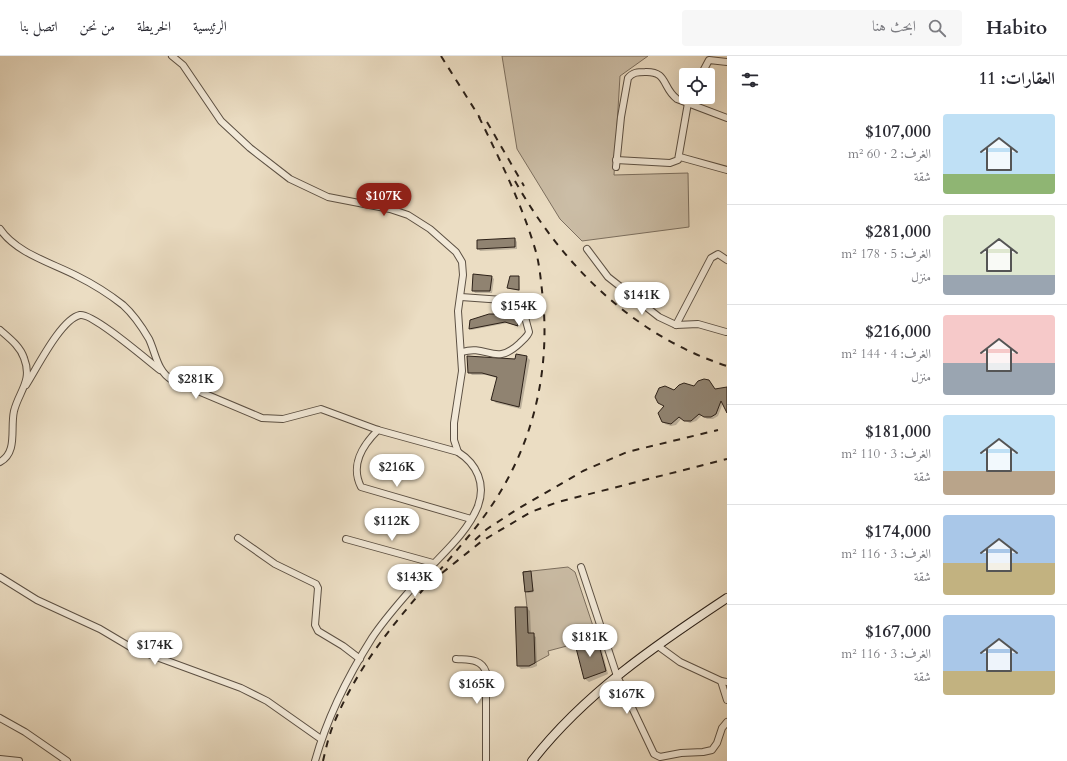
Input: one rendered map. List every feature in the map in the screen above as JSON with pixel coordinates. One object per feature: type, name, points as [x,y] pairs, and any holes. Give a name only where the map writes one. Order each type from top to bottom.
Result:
[{"type":"main road","points":[[532,761],[562,724],[588,699],[669,636],[727,598]]},
{"type":"street","points":[[172,56],[183,65],[221,120],[250,148],[290,179],[328,197],[400,212],[430,229],[456,252],[462,262],[463,275],[458,311],[462,352],[462,371],[454,423],[454,440],[458,452]]},
{"type":"street","points":[[705,68],[709,60],[727,62]]},
{"type":"street","points":[[679,98],[672,95],[662,76],[657,73],[650,72],[632,74],[628,78],[621,116],[616,163],[670,163],[678,160],[680,157],[688,104]]},
{"type":"street","points":[[691,104],[727,118]]},
{"type":"street","points":[[680,157],[727,170]]},
{"type":"street","points":[[0,229],[6,236],[28,253],[79,277],[125,307],[148,338],[160,370]]},
{"type":"street","points":[[587,249],[608,277],[659,317],[676,325],[698,324],[727,332]]},
{"type":"street","points":[[676,325],[711,258],[718,254],[727,260]]},
{"type":"street","points":[[461,297],[517,301],[522,306],[529,332],[528,335],[512,350],[502,355],[494,355],[473,349],[462,352]]},
{"type":"street","points":[[0,462],[6,459],[10,450],[14,412],[26,385],[61,329],[72,319],[80,315],[94,319],[172,380],[262,418],[283,419],[321,409],[378,430],[458,452],[468,458],[477,470],[481,482],[481,493],[478,505],[471,519],[448,549],[433,563],[386,618],[372,638],[337,703],[321,739],[315,761]]},
{"type":"street","points":[[0,330],[19,348],[24,358],[26,385]]},
{"type":"street","points":[[378,430],[360,451],[357,462],[361,488],[471,519]]},
{"type":"street","points":[[238,538],[275,564],[316,584],[318,588],[315,625],[317,630],[344,646],[360,659]]},
{"type":"street","points":[[346,539],[433,563]]},
{"type":"street","points":[[581,568],[617,676],[657,757],[712,750],[717,743],[722,728],[727,722]]},
{"type":"street","points":[[0,577],[37,600],[100,629],[132,648],[241,688],[267,700],[321,739]]},
{"type":"street","points":[[658,646],[680,662],[724,682],[727,700]]},
{"type":"street","points":[[456,659],[477,661],[482,664],[486,672],[486,761]]},
{"type":"street","points":[[0,718],[25,732],[67,761]]},
{"type":"street","points":[[0,760],[18,761]]},
{"type":"shaded area","points":[[502,56],[648,56],[620,76],[614,175],[688,173],[689,227],[582,241],[560,219],[517,149]]},
{"type":"shaded area","points":[[568,567],[575,572],[597,638],[548,651],[549,655],[529,666],[527,607],[523,572]]},
{"type":"building","points":[[515,238],[515,247],[477,249],[477,240]]},
{"type":"building","points":[[473,274],[492,276],[490,291],[472,291]]},
{"type":"building","points":[[510,276],[519,276],[519,290],[507,288]]},
{"type":"building","points":[[489,314],[516,314],[518,326],[505,322],[469,329],[470,320]]},
{"type":"building","points":[[516,354],[527,356],[519,407],[491,400],[497,377],[482,373],[468,373],[467,356],[515,359]]},
{"type":"building","points":[[704,379],[709,380],[715,389],[727,387],[727,413],[721,401],[716,414],[711,417],[704,417],[699,414],[691,421],[684,421],[679,417],[671,424],[662,422],[658,413],[664,406],[658,403],[655,397],[659,388],[665,386],[674,390],[679,385],[684,383],[694,386],[698,381]]},
{"type":"building","points":[[531,571],[533,591],[525,592],[523,572]]},
{"type":"building","points":[[515,607],[527,607],[528,633],[534,633],[535,663],[529,666],[517,666]]},
{"type":"building","points":[[597,638],[606,671],[584,679],[575,644]]},
{"type":"railway","points":[[441,56],[480,118]]},
{"type":"railway","points":[[323,761],[334,723],[347,695],[362,669],[396,622],[472,532],[491,506],[507,479],[521,452],[539,393],[545,331],[543,299],[536,252],[517,199],[478,115]]},
{"type":"railway","points":[[487,122],[524,186]]},
{"type":"railway","points":[[515,181],[534,212],[555,241],[578,269],[604,294],[631,316],[661,336],[693,353],[727,366]]},
{"type":"railway","points":[[475,540],[487,529],[516,510],[583,471],[627,452],[718,430]]},
{"type":"railway","points":[[442,573],[482,541],[531,512],[558,502],[727,459]]}]
